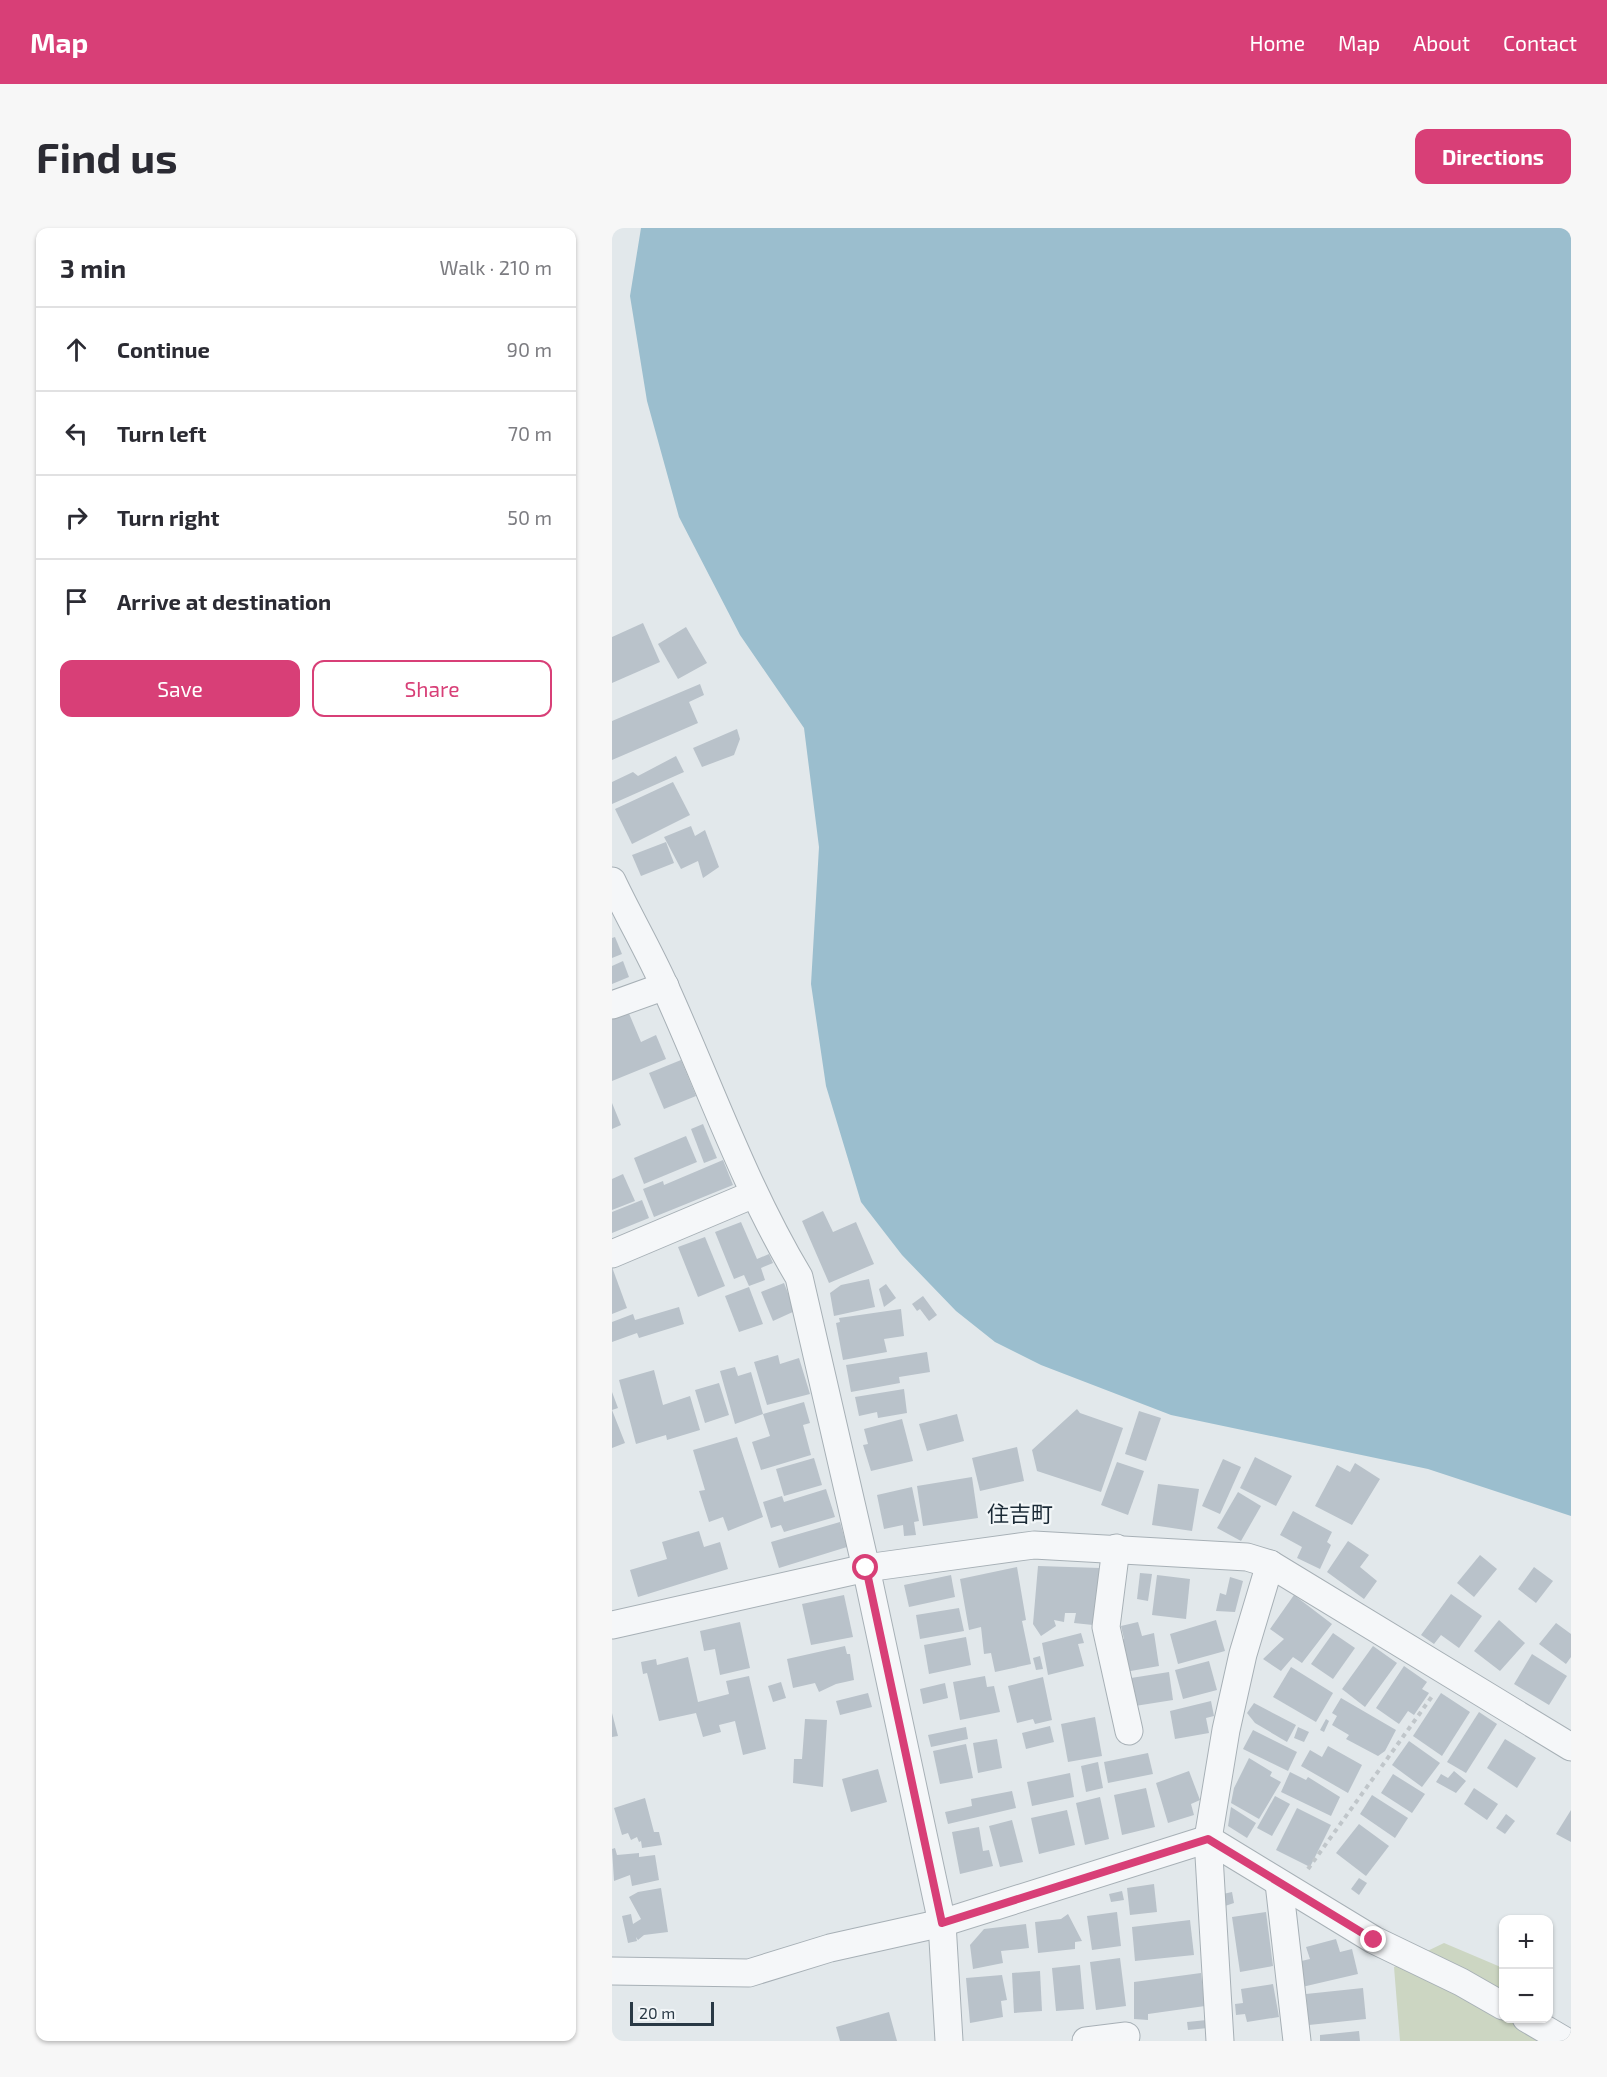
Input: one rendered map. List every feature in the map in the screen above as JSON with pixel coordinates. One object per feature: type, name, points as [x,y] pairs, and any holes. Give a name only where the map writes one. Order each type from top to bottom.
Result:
[{"type":"street","points":[[614,888],[665,986],[754,1194],[799,1276],[866,1568],[942,1923],[949,2041]]},
{"type":"street","points":[[612,1005],[665,986]]},
{"type":"street","points":[[612,1254],[754,1194]]},
{"type":"street","points":[[612,1624],[866,1568],[1034,1545],[1247,1557],[1270,1564],[1448,1675],[1571,1747]]},
{"type":"street","points":[[1116,1548],[1106,1628],[1129,1731]]},
{"type":"street","points":[[1220,2041],[1208,1839],[1226,1730],[1244,1654],[1270,1564]]},
{"type":"street","points":[[612,1971],[749,1973],[830,1948],[942,1923],[1208,1839],[1374,1940],[1461,1982],[1499,2004]]},
{"type":"street","points":[[1286,1887],[1297,2041]]},
{"type":"street","points":[[1533,2023],[1565,2041]]},
{"type":"street","points":[[1086,2041],[1126,2036]]},
{"type":"path","points":[[1286,1887],[1448,1675]]},
{"type":"green space","points":[[1444,1943],[1499,1966],[1499,2023],[1543,2023],[1556,2041],[1400,2041],[1394,1967]]},
{"type":"water","points":[[641,228],[1571,228],[1571,1516],[1428,1469],[1171,1415],[1041,1365],[995,1342],[956,1311],[902,1255],[861,1202],[826,1086],[811,984],[819,847],[804,728],[740,635],[679,517],[647,401],[630,296]]},
{"type":"building","points":[[643,623],[660,662],[612,683],[612,637]]},
{"type":"building","points":[[686,627],[707,663],[678,679],[658,644]]},
{"type":"building","points":[[700,684],[704,695],[689,702],[698,723],[612,760],[612,721]]},
{"type":"building","points":[[737,729],[740,739],[734,755],[702,767],[693,748]]},
{"type":"building","points":[[676,756],[684,772],[612,804],[612,782],[633,772],[638,776]]},
{"type":"building","points":[[673,782],[690,815],[632,844],[615,809]]},
{"type":"building","points":[[691,826],[695,836],[705,830],[719,867],[703,878],[698,861],[681,869],[664,837]]},
{"type":"building","points":[[666,842],[674,863],[641,876],[632,855]]},
{"type":"building","points":[[615,937],[622,954],[612,958],[612,938]]},
{"type":"building","points":[[623,961],[629,977],[612,984],[612,966]]},
{"type":"building","points":[[625,1004],[641,1042],[656,1035],[666,1059],[612,1081],[612,1009]]},
{"type":"building","points":[[681,1060],[696,1096],[664,1109],[649,1073]]},
{"type":"building","points":[[612,1103],[621,1125],[612,1129]]},
{"type":"building","points":[[703,1124],[717,1158],[704,1163],[691,1129]]},
{"type":"building","points":[[686,1136],[697,1162],[644,1184],[634,1158]]},
{"type":"building","points":[[723,1160],[733,1185],[654,1217],[643,1189],[663,1181],[664,1185]]},
{"type":"building","points":[[623,1174],[635,1201],[612,1210],[612,1179]]},
{"type":"building","points":[[642,1200],[649,1218],[612,1233],[612,1212]]},
{"type":"building","points":[[823,1211],[833,1232],[856,1222],[874,1264],[829,1283],[802,1221]]},
{"type":"building","points":[[741,1222],[757,1259],[769,1254],[773,1263],[761,1268],[765,1280],[749,1286],[744,1275],[734,1279],[715,1232]]},
{"type":"building","points":[[705,1237],[725,1286],[698,1297],[678,1247]]},
{"type":"building","points":[[612,1267],[627,1308],[612,1314]]},
{"type":"building","points":[[869,1279],[875,1307],[834,1316],[830,1293],[841,1285]]},
{"type":"building","points":[[784,1283],[795,1311],[773,1321],[761,1292]]},
{"type":"building","points":[[886,1284],[896,1298],[884,1307],[879,1289]]},
{"type":"building","points":[[749,1287],[763,1324],[739,1332],[725,1296]]},
{"type":"building","points":[[923,1296],[937,1315],[929,1321],[920,1309],[917,1311],[912,1304]]},
{"type":"building","points":[[679,1307],[684,1324],[639,1338],[637,1333],[612,1342],[612,1322],[633,1314],[635,1320]]},
{"type":"building","points":[[901,1309],[904,1336],[884,1339],[887,1352],[843,1360],[836,1323],[840,1322],[839,1318]]},
{"type":"building","points":[[927,1352],[930,1372],[899,1377],[900,1383],[851,1392],[846,1365]]},
{"type":"building","points":[[778,1355],[780,1364],[799,1358],[810,1394],[767,1405],[754,1362]]},
{"type":"building","points":[[735,1367],[738,1376],[751,1372],[763,1414],[735,1424],[720,1371]]},
{"type":"building","points":[[654,1370],[663,1405],[690,1396],[700,1430],[667,1440],[666,1435],[636,1444],[619,1380]]},
{"type":"building","points":[[719,1383],[729,1415],[705,1423],[695,1390]]},
{"type":"building","points":[[904,1389],[907,1413],[878,1418],[877,1412],[859,1416],[855,1397]]},
{"type":"building","points":[[612,1392],[618,1408],[612,1410]]},
{"type":"building","points":[[804,1402],[810,1423],[803,1425],[811,1455],[761,1470],[752,1442],[770,1436],[763,1414]]},
{"type":"building","points":[[1077,1409],[1080,1413],[1123,1428],[1101,1492],[1037,1471],[1032,1450]]},
{"type":"building","points":[[612,1410],[625,1443],[612,1448]]},
{"type":"building","points":[[1139,1411],[1161,1418],[1146,1461],[1125,1454]]},
{"type":"building","points":[[957,1414],[964,1441],[927,1451],[919,1424]]},
{"type":"building","points":[[902,1419],[913,1461],[871,1471],[863,1445],[868,1444],[864,1429]]},
{"type":"building","points":[[737,1437],[763,1517],[728,1531],[723,1517],[709,1522],[699,1491],[705,1490],[693,1450]]},
{"type":"building","points":[[1017,1447],[1024,1481],[980,1491],[972,1458]]},
{"type":"building","points":[[1255,1457],[1292,1476],[1276,1506],[1240,1488]]},
{"type":"building","points":[[814,1458],[822,1485],[784,1496],[776,1469]]},
{"type":"building","points":[[1223,1459],[1241,1467],[1220,1514],[1202,1506]]},
{"type":"building","points":[[1117,1462],[1144,1471],[1128,1515],[1101,1505]]},
{"type":"building","points":[[1355,1463],[1380,1479],[1352,1525],[1315,1506],[1337,1465],[1350,1472]]},
{"type":"building","points":[[972,1477],[978,1518],[923,1526],[917,1486]]},
{"type":"building","points":[[1158,1484],[1199,1489],[1192,1531],[1152,1525]]},
{"type":"building","points":[[912,1487],[919,1521],[914,1522],[916,1535],[904,1536],[903,1525],[884,1529],[877,1495]]},
{"type":"building","points":[[826,1489],[835,1517],[784,1532],[781,1525],[771,1528],[763,1502],[782,1496],[784,1502]]},
{"type":"building","points":[[1238,1492],[1261,1506],[1241,1541],[1217,1528]]},
{"type":"building","points":[[1293,1511],[1332,1532],[1327,1542],[1331,1545],[1320,1569],[1297,1558],[1302,1547],[1280,1535]]},
{"type":"building","points":[[840,1522],[847,1547],[779,1568],[771,1542]]},
{"type":"building","points":[[699,1531],[704,1547],[720,1542],[728,1569],[638,1597],[630,1570],[667,1559],[662,1542]]},
{"type":"building","points":[[1348,1541],[1369,1555],[1360,1567],[1377,1581],[1364,1599],[1327,1572]]},
{"type":"building","points":[[1480,1555],[1497,1569],[1474,1597],[1457,1583]]},
{"type":"building","points":[[1038,1566],[1100,1568],[1093,1625],[1074,1623],[1076,1613],[1065,1613],[1064,1622],[1054,1620],[1056,1626],[1041,1636],[1033,1624]]},
{"type":"building","points":[[1017,1567],[1026,1620],[1022,1621],[1031,1664],[995,1672],[991,1653],[984,1654],[981,1627],[969,1630],[960,1579]]},
{"type":"building","points":[[1534,1567],[1553,1581],[1536,1603],[1518,1589]]},
{"type":"building","points":[[1140,1573],[1152,1574],[1148,1601],[1137,1599]]},
{"type":"building","points":[[951,1575],[955,1597],[909,1607],[904,1585]]},
{"type":"building","points":[[1157,1575],[1190,1579],[1186,1619],[1152,1615]]},
{"type":"building","points":[[1230,1577],[1243,1581],[1235,1612],[1216,1611],[1220,1593],[1226,1595]]},
{"type":"building","points":[[1451,1594],[1482,1616],[1459,1648],[1441,1635],[1434,1644],[1421,1635]]},
{"type":"building","points":[[844,1595],[853,1637],[811,1645],[802,1604]]},
{"type":"building","points":[[1294,1595],[1332,1624],[1302,1663],[1293,1657],[1281,1671],[1263,1659],[1284,1639],[1270,1629]]},
{"type":"building","points":[[959,1608],[964,1631],[920,1639],[916,1615]]},
{"type":"building","points":[[1216,1620],[1225,1651],[1178,1664],[1170,1634]]},
{"type":"building","points":[[1499,1620],[1525,1643],[1500,1671],[1474,1651]]},
{"type":"building","points":[[740,1622],[750,1668],[720,1675],[715,1649],[704,1651],[700,1631]]},
{"type":"building","points":[[1138,1622],[1142,1636],[1154,1633],[1159,1666],[1125,1672],[1119,1640],[1124,1639],[1121,1626]]},
{"type":"building","points":[[1556,1623],[1571,1634],[1571,1657],[1566,1664],[1539,1644]]},
{"type":"building","points":[[1081,1633],[1084,1643],[1078,1644],[1084,1666],[1048,1675],[1042,1643]]},
{"type":"building","points":[[1333,1633],[1355,1648],[1333,1679],[1311,1664]]},
{"type":"building","points":[[966,1637],[971,1665],[929,1674],[924,1645]]},
{"type":"building","points":[[845,1646],[847,1654],[850,1654],[854,1680],[836,1684],[819,1692],[815,1683],[793,1688],[787,1659]]},
{"type":"building","points":[[1373,1646],[1397,1663],[1365,1707],[1342,1689]]},
{"type":"building","points":[[1532,1654],[1567,1676],[1549,1705],[1514,1684]]},
{"type":"building","points":[[1040,1656],[1043,1669],[1036,1670],[1033,1658]]},
{"type":"building","points":[[688,1657],[698,1702],[729,1694],[726,1681],[749,1676],[766,1749],[743,1755],[735,1721],[719,1725],[721,1732],[703,1737],[696,1713],[659,1721],[647,1673],[643,1674],[641,1662],[656,1659],[657,1665]]},
{"type":"building","points":[[1209,1661],[1217,1690],[1183,1699],[1175,1670]]},
{"type":"building","points":[[1404,1666],[1427,1682],[1422,1689],[1429,1693],[1414,1715],[1408,1711],[1399,1724],[1376,1708]]},
{"type":"building","points":[[1291,1667],[1333,1693],[1316,1722],[1273,1697]]},
{"type":"building","points":[[1169,1672],[1173,1700],[1135,1706],[1131,1678]]},
{"type":"building","points":[[985,1676],[987,1687],[994,1686],[1000,1712],[960,1720],[953,1682]]},
{"type":"building","points":[[1043,1677],[1052,1720],[1035,1724],[1033,1719],[1017,1723],[1008,1686]]},
{"type":"building","points":[[781,1682],[786,1698],[773,1702],[768,1686]]},
{"type":"building","points":[[945,1683],[948,1698],[923,1704],[920,1689]]},
{"type":"building","points":[[868,1693],[872,1707],[840,1715],[836,1701]]},
{"type":"building","points":[[1441,1693],[1470,1712],[1442,1756],[1413,1736]]},
{"type":"building","points":[[1341,1698],[1396,1730],[1385,1751],[1378,1756],[1346,1739],[1349,1735],[1332,1725],[1337,1716],[1332,1713]]},
{"type":"building","points":[[1211,1701],[1214,1716],[1206,1718],[1209,1733],[1175,1739],[1170,1711]]},
{"type":"building","points":[[1254,1703],[1296,1725],[1287,1742],[1255,1723],[1247,1713]]},
{"type":"building","points":[[1479,1712],[1497,1724],[1466,1773],[1447,1762]]},
{"type":"building","points":[[612,1713],[618,1736],[612,1737]]},
{"type":"building","points":[[1095,1717],[1102,1756],[1068,1762],[1061,1724]]},
{"type":"building","points":[[805,1719],[827,1720],[823,1787],[793,1783],[794,1759],[802,1759]]},
{"type":"building","points":[[1326,1719],[1329,1721],[1324,1732],[1320,1730]]},
{"type":"building","points":[[1050,1726],[1054,1742],[1026,1749],[1022,1733]]},
{"type":"building","points":[[966,1727],[968,1739],[931,1747],[928,1735]]},
{"type":"building","points":[[1298,1727],[1309,1732],[1304,1742],[1294,1738]]},
{"type":"building","points":[[1253,1730],[1297,1752],[1288,1771],[1243,1749]]},
{"type":"building","points":[[997,1739],[1002,1768],[978,1773],[973,1743]]},
{"type":"building","points":[[1505,1739],[1536,1758],[1517,1788],[1487,1768]]},
{"type":"building","points":[[1409,1741],[1440,1763],[1422,1787],[1392,1765]]},
{"type":"building","points":[[966,1744],[973,1778],[940,1784],[933,1751]]},
{"type":"building","points":[[1328,1746],[1362,1765],[1348,1793],[1301,1766],[1310,1750],[1322,1757]]},
{"type":"building","points":[[1148,1753],[1153,1774],[1108,1783],[1104,1762]]},
{"type":"building","points":[[1249,1758],[1272,1772],[1270,1776],[1281,1782],[1259,1819],[1231,1803],[1234,1788]]},
{"type":"building","points":[[1098,1762],[1103,1788],[1086,1792],[1081,1766]]},
{"type":"building","points":[[878,1769],[887,1802],[851,1812],[842,1779]]},
{"type":"building","points":[[1189,1771],[1200,1800],[1191,1804],[1194,1815],[1168,1823],[1156,1783]]},
{"type":"building","points":[[1454,1771],[1466,1781],[1456,1793],[1436,1782],[1441,1774],[1448,1778]]},
{"type":"building","points":[[1290,1772],[1306,1780],[1308,1777],[1340,1797],[1331,1816],[1281,1792]]},
{"type":"building","points":[[1070,1773],[1074,1797],[1032,1806],[1027,1782]]},
{"type":"building","points":[[1393,1774],[1425,1794],[1412,1813],[1381,1793]]},
{"type":"building","points":[[1146,1788],[1155,1827],[1122,1835],[1114,1795]]},
{"type":"building","points":[[1474,1788],[1498,1804],[1487,1820],[1464,1804]]},
{"type":"building","points":[[1012,1791],[1016,1808],[948,1824],[945,1812],[972,1806],[971,1799]]},
{"type":"building","points":[[1372,1795],[1408,1818],[1395,1838],[1360,1814]]},
{"type":"building","points":[[1275,1796],[1290,1804],[1272,1836],[1257,1828]]},
{"type":"building","points":[[1100,1797],[1109,1839],[1085,1845],[1076,1803]]},
{"type":"building","points":[[645,1798],[654,1832],[659,1832],[662,1845],[642,1848],[641,1841],[639,1842],[637,1837],[631,1840],[628,1833],[622,1835],[614,1808]]},
{"type":"building","points":[[1231,1807],[1256,1823],[1247,1838],[1228,1826]]},
{"type":"building","points":[[1297,1808],[1331,1825],[1310,1867],[1276,1850]]},
{"type":"building","points":[[1067,1810],[1075,1845],[1039,1854],[1031,1818]]},
{"type":"building","points":[[1571,1810],[1571,1842],[1556,1834]]},
{"type":"building","points":[[1506,1814],[1515,1821],[1505,1834],[1496,1828]]},
{"type":"building","points":[[1012,1820],[1023,1862],[1000,1867],[989,1826]]},
{"type":"building","points":[[1359,1824],[1389,1846],[1366,1876],[1336,1853]]},
{"type":"building","points":[[979,1827],[983,1851],[989,1850],[993,1866],[960,1874],[952,1832]]},
{"type":"building","points":[[615,1848],[617,1855],[639,1853],[639,1857],[655,1855],[659,1880],[632,1886],[630,1875],[614,1881],[612,1849]]},
{"type":"building","points":[[1359,1878],[1367,1883],[1359,1895],[1351,1889]]},
{"type":"building","points":[[1154,1884],[1157,1912],[1130,1915],[1127,1888]]},
{"type":"building","points":[[661,1888],[668,1932],[644,1935],[638,1940],[636,1937],[637,1941],[628,1943],[622,1916],[631,1914],[633,1924],[641,1919],[629,1897],[638,1892]]},
{"type":"building","points":[[1122,1891],[1124,1900],[1111,1902],[1109,1894]]},
{"type":"building","points":[[1232,1892],[1234,1903],[1225,1906],[1223,1894]]},
{"type":"building","points":[[1117,1912],[1121,1946],[1092,1950],[1087,1916]]},
{"type":"building","points":[[1266,1912],[1273,1966],[1240,1972],[1232,1917]]},
{"type":"building","points":[[1068,1914],[1082,1941],[1075,1942],[1075,1949],[1038,1953],[1035,1922],[1061,1919]]},
{"type":"building","points":[[1190,1920],[1194,1955],[1135,1961],[1132,1927]]},
{"type":"building","points":[[1026,1924],[1029,1948],[1001,1951],[1003,1963],[973,1969],[970,1945],[984,1929]]},
{"type":"building","points":[[1336,1939],[1340,1952],[1352,1949],[1358,1974],[1302,1987],[1297,1962],[1310,1959],[1306,1947]]},
{"type":"building","points":[[1120,1958],[1126,2006],[1096,2010],[1090,1962]]},
{"type":"building","points":[[1080,1965],[1084,2009],[1056,2011],[1052,1968]]},
{"type":"building","points":[[1040,1971],[1042,2011],[1014,2013],[1012,1973]]},
{"type":"building","points":[[1201,1973],[1205,2006],[1148,2014],[1148,2020],[1134,2019],[1134,1982]]},
{"type":"building","points":[[1002,1975],[1007,2000],[1001,2001],[1003,2017],[970,2023],[966,1978]]},
{"type":"building","points":[[1273,1984],[1279,2017],[1247,2022],[1245,2014],[1236,2015],[1235,2004],[1243,2003],[1241,1989]]},
{"type":"building","points":[[1363,1988],[1366,2019],[1309,2025],[1306,1994]]},
{"type":"building","points":[[889,2012],[897,2041],[840,2041],[836,2027]]},
{"type":"building","points":[[1207,2020],[1208,2028],[1188,2030],[1187,2022]]},
{"type":"building","points":[[1359,2031],[1360,2041],[1320,2041],[1320,2035]]},
{"type":"district","name":"住吉町","points":[[1020,1513]]},
{"type":"route","points":[[866,1568],[942,1923],[1208,1839],[1374,1940]]}]
